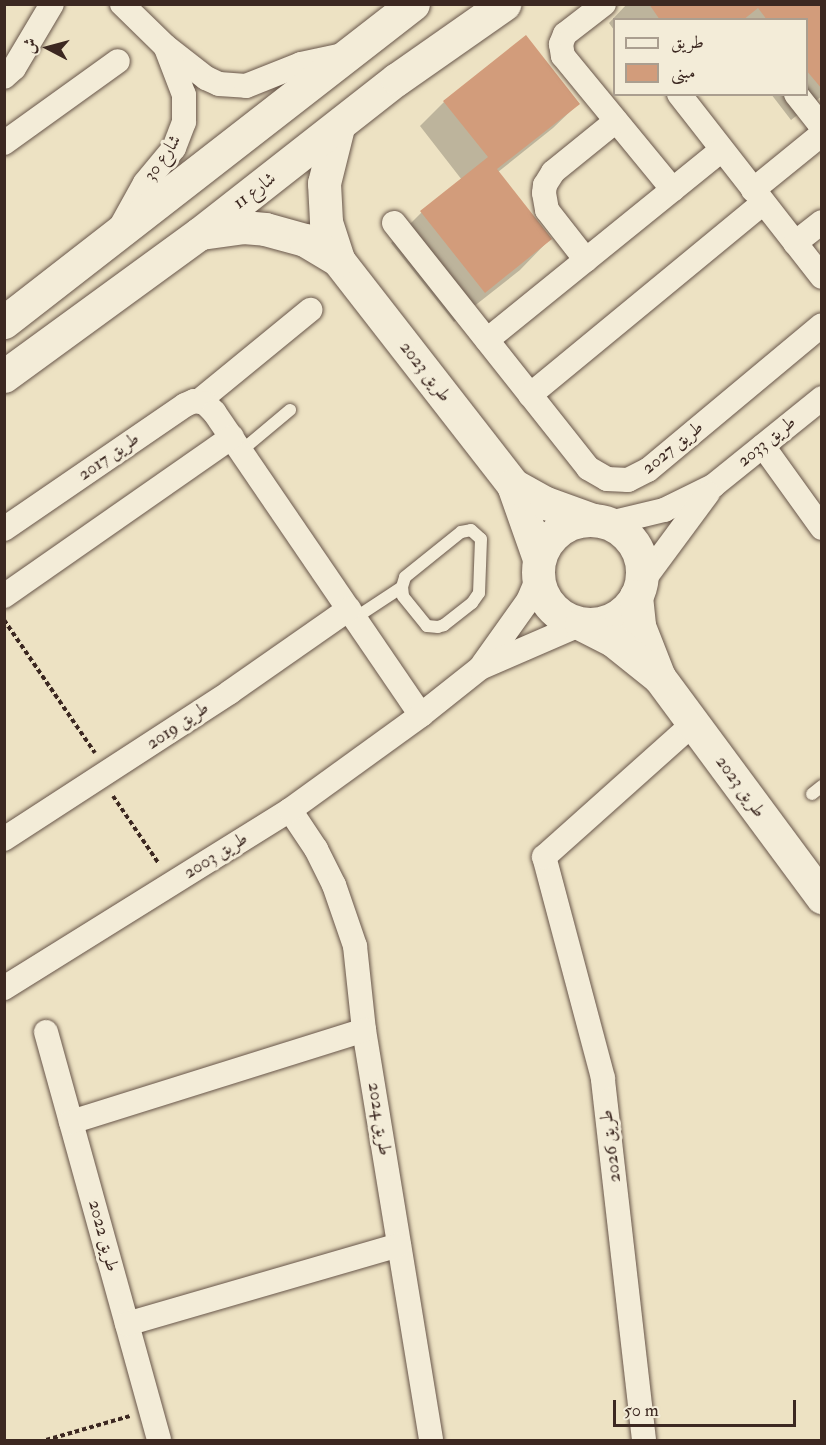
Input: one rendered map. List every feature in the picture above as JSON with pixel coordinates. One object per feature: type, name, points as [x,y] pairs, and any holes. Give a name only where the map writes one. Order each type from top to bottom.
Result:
[{"type":"street","points":[[4,77],[14,68],[52,4]]},
{"type":"street","name":"شارع 30","points":[[122,4],[165,46],[206,78],[232,87],[253,84],[301,64],[345,55]]},
{"type":"street","points":[[4,322],[413,4]]},
{"type":"street","name":"شارع 11","points":[[4,376],[200,234],[397,79],[504,4]]},
{"type":"street","points":[[604,4],[566,34],[561,51],[673,190]]},
{"type":"street","points":[[608,4],[618,18]]},
{"type":"street","name":"شارع 30","points":[[118,232],[145,183],[174,147],[184,122],[184,95],[165,46]]},
{"type":"street","points":[[4,144],[118,61]]},
{"type":"street","points":[[798,96],[822,127]]},
{"type":"street","points":[[686,97],[722,150],[822,277]]},
{"type":"street","points":[[586,260],[547,210],[545,186],[553,172],[616,121]]},
{"type":"street","name":"طريق 2023","points":[[338,127],[324,183],[326,222],[338,260],[513,485],[539,568]]},
{"type":"street","points":[[530,395],[758,196],[822,134]]},
{"type":"street","points":[[487,340],[722,150]]},
{"type":"street","points":[[795,243],[822,222]]},
{"type":"street","name":"طريق 2027","points":[[394,223],[588,468],[607,479],[628,480],[648,470],[822,325]]},
{"type":"street","name":"طريق 2023","points":[[200,234],[221,229],[266,229],[305,240],[338,260]]},
{"type":"street","name":"طريق 2017","points":[[4,529],[185,405],[207,406],[310,310]]},
{"type":"street","name":"طريق 2033","points":[[602,521],[664,510],[713,486],[822,398]]},
{"type":"street","points":[[207,406],[236,444],[421,715]]},
{"type":"street","points":[[4,596],[236,444]]},
{"type":"street","points":[[763,446],[822,528]]},
{"type":"street","name":"طريق 2023","points":[[513,485],[546,503],[602,521]]},
{"type":"street","name":"طريق 2033","points":[[638,591],[713,486]]},
{"type":"street","points":[[480,668],[513,626],[528,602],[547,543],[559,530],[575,522],[602,521],[626,534],[636,548],[642,565],[638,591],[626,610],[613,619],[597,624],[581,624],[558,614],[548,603],[539,568]]},
{"type":"street","name":"طريق 2023","points":[[638,591],[639,626],[659,676],[822,897]]},
{"type":"street","name":"طريق 2019","points":[[4,838],[352,614]]},
{"type":"street","points":[[480,668],[581,624]]},
{"type":"street","name":"طريق 2023","points":[[581,624],[614,641],[659,676]]},
{"type":"street","name":"طريق 2003","points":[[4,988],[290,810],[421,715],[480,668]]},
{"type":"street","name":"طريق 2026","points":[[644,1440],[603,1078],[544,857],[693,724]]},
{"type":"street","name":"طريق 2024","points":[[290,810],[316,849],[334,885],[355,946],[364,1030],[431,1440]]},
{"type":"street","points":[[71,1122],[364,1030]]},
{"type":"street","name":"طريق 2022","points":[[46,1032],[159,1440]]},
{"type":"street","points":[[127,1324],[399,1245]]},
{"type":"lane","points":[[236,444],[290,410]]},
{"type":"lane","points":[[352,614],[402,587],[408,573],[461,532],[471,530],[479,535],[482,544],[479,593],[472,603],[444,625],[433,627],[423,622],[403,596],[402,587]]},
{"type":"path","points":[[4,620],[105,775],[172,884]]},
{"type":"path","points":[[46,1440],[151,1410]]},
{"type":"building","points":[[649,4],[822,4],[822,89],[808,72],[808,18],[766,18],[758,8],[746,18],[659,18]]},
{"type":"building","points":[[526,35],[580,104],[497,169],[552,239],[485,293],[420,211],[488,157],[443,101]]}]
